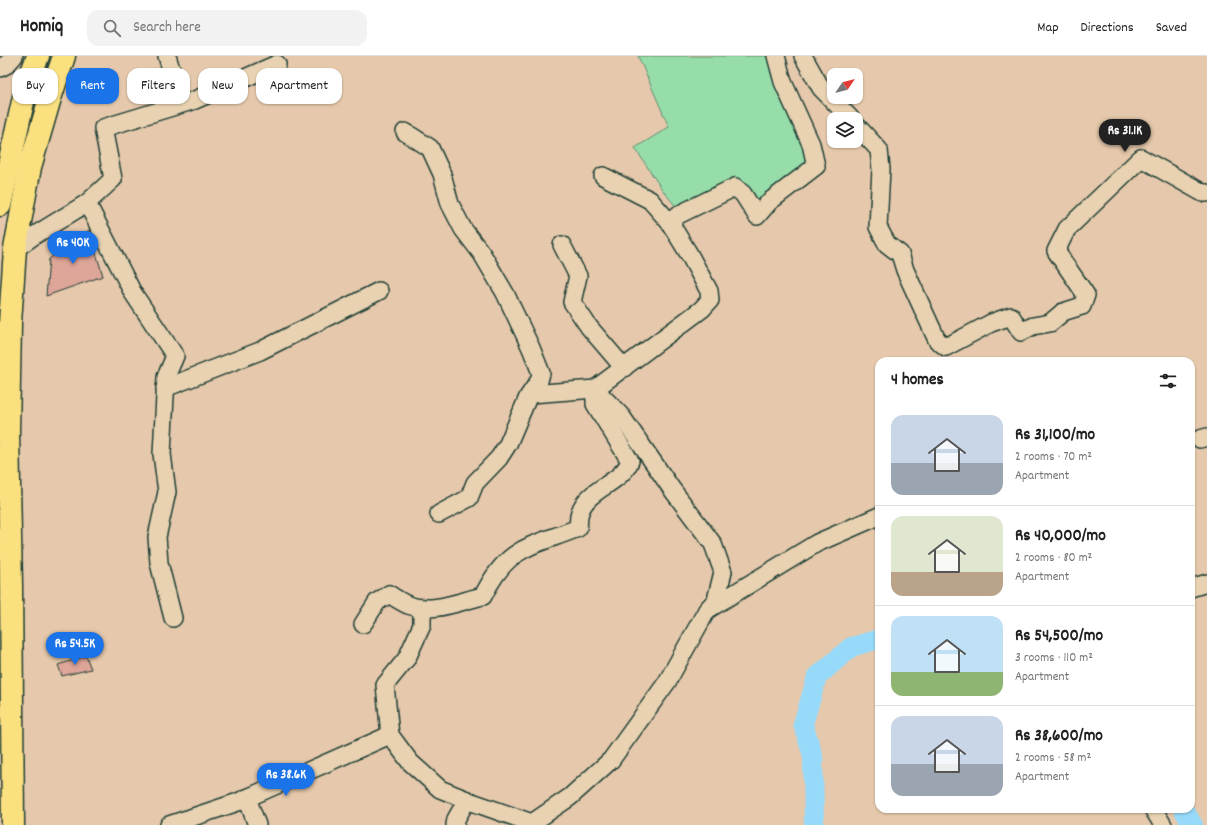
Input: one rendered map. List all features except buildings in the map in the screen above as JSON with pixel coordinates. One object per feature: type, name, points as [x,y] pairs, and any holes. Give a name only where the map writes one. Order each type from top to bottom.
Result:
[{"type":"highway","points":[[0,205],[26,88],[38,56]]},
{"type":"highway","points":[[13,825],[8,433],[10,322],[15,249],[30,167],[64,56]]},
{"type":"street","points":[[0,68],[6,65],[14,56]]},
{"type":"street","points":[[167,56],[171,69],[170,107]]},
{"type":"street","points":[[670,222],[678,214],[735,187],[742,194],[757,216],[769,202],[816,166],[811,144],[783,82],[776,56]]},
{"type":"street","points":[[803,56],[821,88],[844,112]]},
{"type":"street","points":[[15,249],[35,234],[87,203],[113,179],[102,128],[195,100],[277,64]]},
{"type":"street","points":[[405,132],[430,148],[442,174],[450,204],[463,229],[482,254],[505,293],[541,372],[539,381],[531,394],[508,444],[499,458],[475,483],[469,498],[439,514]]},
{"type":"street","points":[[863,133],[879,150],[880,169],[878,227],[887,244],[900,254],[905,270],[937,340],[946,346],[991,323],[1010,316],[1021,332],[1033,326],[1050,323],[1063,312],[1082,306],[1086,295],[1056,251],[1067,228],[1141,158],[1203,193],[1207,193]]},
{"type":"street","points":[[531,394],[595,389],[702,309],[710,300],[709,290],[670,222],[650,200],[603,176]]},
{"type":"street","points":[[87,203],[133,293],[176,356],[166,378],[162,454],[167,492],[157,538],[159,563],[173,618]]},
{"type":"street","points":[[562,245],[578,276],[572,302],[589,327],[624,368]]},
{"type":"street","points":[[165,388],[260,351],[379,291]]},
{"type":"street","points":[[363,624],[377,602],[389,594],[407,605],[422,609],[483,596],[492,578],[518,551],[539,541],[578,528],[580,512],[587,500],[627,470],[630,462],[595,404],[595,389]]},
{"type":"street","points":[[422,609],[422,625],[407,658],[384,685],[390,735],[410,762],[440,789],[467,800],[498,819],[532,823],[570,797],[611,760],[667,682],[707,610],[716,600],[723,572],[713,544],[671,488],[622,417],[595,389]]},
{"type":"street","points":[[707,610],[816,544],[875,518]]},
{"type":"street","points":[[1195,587],[1207,583]]},
{"type":"street","points":[[169,825],[247,798],[390,735]]},
{"type":"street","points":[[247,798],[258,825]]},
{"type":"street","points":[[455,825],[456,819],[467,800]]},
{"type":"street","points":[[1156,813],[1163,825]]},
{"type":"green space","points":[[638,56],[767,56],[812,163],[758,210],[737,178],[708,195],[677,208],[661,188],[635,148],[669,127]]},
{"type":"waterway","points":[[814,825],[813,756],[803,724],[817,677],[851,647],[875,640]]},
{"type":"waterway","points":[[1186,813],[1193,825]]}]
